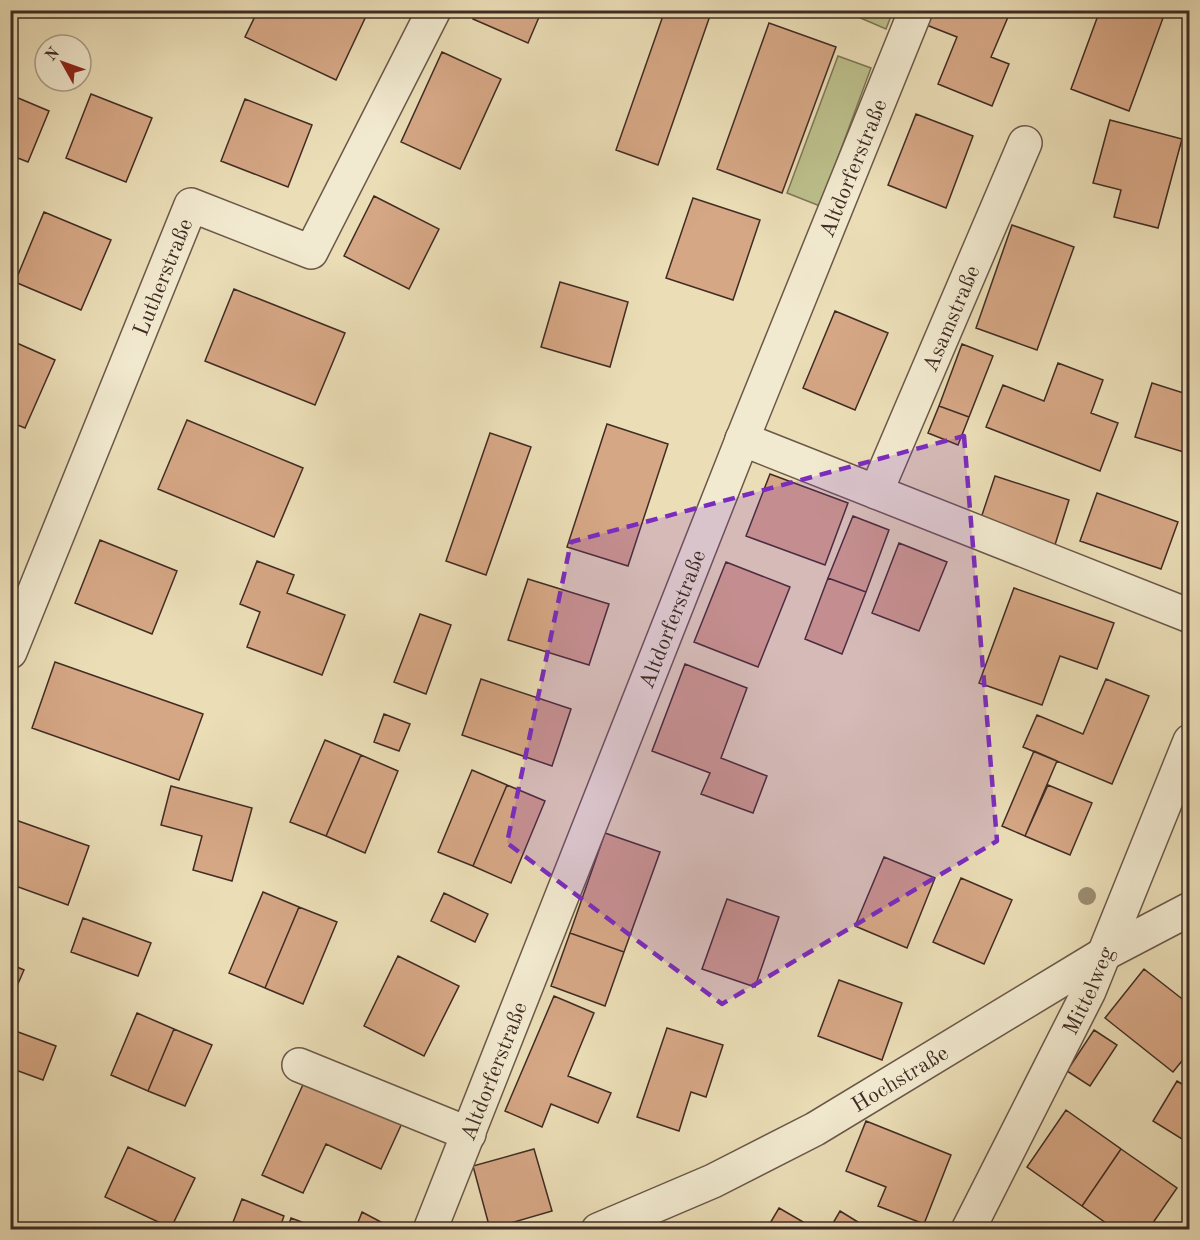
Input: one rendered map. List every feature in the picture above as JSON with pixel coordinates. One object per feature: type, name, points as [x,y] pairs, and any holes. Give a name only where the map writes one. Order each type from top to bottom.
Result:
[{"type":"street","name":"Lutherstraße","points":[[10,652],[191,205],[311,252],[434,10]]},
{"type":"street","name":"Altdorferstraße","points":[[430,1230],[742,439],[916,10]]},
{"type":"street","name":"Asamstraße","points":[[876,492],[1024,143]]},
{"type":"street","points":[[742,439],[1190,616]]},
{"type":"street","name":"Mittelweg","points":[[968,1230],[1089,991],[1190,741]]},
{"type":"street","name":"Hochstraße","points":[[598,1230],[713,1181],[815,1129],[1104,954],[1190,909]]},
{"type":"street","points":[[298,1065],[469,1134]]},
{"type":"highlighted area","points":[[964,436],[997,841],[722,1004],[507,843],[571,542]]},
{"type":"green space","points":[[850,10],[893,11],[886,29],[849,13]]},
{"type":"green space","points":[[838,56],[871,68],[820,206],[787,193]]},
{"type":"building","points":[[258,10],[360,10],[367,14],[336,80],[245,37]]},
{"type":"building","points":[[476,10],[542,10],[528,43],[473,19]]},
{"type":"building","points":[[665,10],[712,10],[658,165],[616,150]]},
{"type":"building","points":[[930,10],[1011,10],[991,57],[1009,64],[992,106],[938,84],[957,37],[924,24]]},
{"type":"building","points":[[1100,10],[1144,10],[1163,18],[1129,111],[1071,89]]},
{"type":"building","points":[[769,23],[836,47],[782,193],[717,169]]},
{"type":"building","points":[[442,52],[501,79],[460,169],[401,142]]},
{"type":"building","points":[[91,94],[152,118],[126,182],[66,158]]},
{"type":"building","points":[[11,95],[49,111],[28,162],[10,155]]},
{"type":"building","points":[[245,99],[312,125],[288,187],[221,161]]},
{"type":"building","points":[[916,114],[973,136],[946,208],[888,185]]},
{"type":"building","points":[[1110,120],[1182,139],[1158,228],[1114,217],[1121,190],[1093,183]]},
{"type":"building","points":[[374,196],[439,229],[409,289],[344,256]]},
{"type":"building","points":[[693,198],[760,220],[733,300],[666,278]]},
{"type":"building","points":[[44,212],[111,240],[81,310],[15,282]]},
{"type":"building","points":[[1012,225],[1074,247],[1037,350],[976,328]]},
{"type":"building","points":[[560,282],[628,302],[610,367],[541,347]]},
{"type":"building","points":[[234,289],[345,333],[315,405],[205,361]]},
{"type":"building","points":[[835,311],[888,333],[855,410],[803,388]]},
{"type":"building","points":[[10,340],[55,360],[25,428],[10,422]]},
{"type":"building","points":[[962,344],[993,356],[969,417],[939,406]]},
{"type":"building","points":[[1058,363],[1103,380],[1091,413],[1118,423],[1100,471],[986,427],[1003,385],[1044,401]]},
{"type":"building","points":[[1152,383],[1190,395],[1190,454],[1135,437]]},
{"type":"building","points":[[939,406],[969,417],[958,445],[928,433]]},
{"type":"building","points":[[187,420],[303,468],[274,537],[158,489]]},
{"type":"building","points":[[607,424],[668,444],[628,566],[567,547]]},
{"type":"building","points":[[490,433],[531,447],[486,575],[446,561]]},
{"type":"building","points":[[770,474],[848,503],[825,565],[746,536]]},
{"type":"building","points":[[995,476],[1069,500],[1054,548],[979,524]]},
{"type":"building","points":[[1097,493],[1178,522],[1161,569],[1080,541]]},
{"type":"building","points":[[853,516],[889,530],[866,592],[828,578]]},
{"type":"building","points":[[100,540],[177,571],[152,634],[75,603]]},
{"type":"building","points":[[899,543],[947,562],[919,631],[872,613]]},
{"type":"building","points":[[257,561],[294,575],[287,593],[345,615],[322,675],[247,647],[260,612],[240,604]]},
{"type":"building","points":[[726,562],[790,587],[758,667],[694,642]]},
{"type":"building","points":[[828,578],[866,592],[842,654],[805,639]]},
{"type":"building","points":[[528,579],[609,604],[589,665],[508,640]]},
{"type":"building","points":[[1014,588],[1114,623],[1097,669],[1060,656],[1042,705],[979,683]]},
{"type":"building","points":[[420,614],[451,625],[426,694],[394,682]]},
{"type":"building","points":[[55,662],[203,714],[179,780],[32,728]]},
{"type":"building","points":[[685,664],[747,688],[721,758],[767,776],[753,813],[701,794],[710,773],[652,751]]},
{"type":"building","points":[[481,679],[571,709],[552,766],[462,735]]},
{"type":"building","points":[[1106,679],[1149,696],[1112,784],[1023,747],[1037,715],[1083,734]]},
{"type":"building","points":[[384,714],[410,724],[399,751],[374,742]]},
{"type":"building","points":[[325,740],[361,755],[326,836],[290,822]]},
{"type":"building","points":[[1034,751],[1057,761],[1025,836],[1002,826]]},
{"type":"building","points":[[361,755],[398,771],[365,853],[326,836]]},
{"type":"building","points":[[472,770],[507,785],[473,866],[438,852]]},
{"type":"building","points":[[507,785],[545,801],[511,883],[473,866]]},
{"type":"building","points":[[1048,785],[1092,803],[1070,855],[1025,836]]},
{"type":"building","points":[[171,786],[252,808],[232,881],[193,870],[202,836],[161,825]]},
{"type":"building","points":[[10,818],[89,846],[68,905],[10,884]]},
{"type":"building","points":[[605,833],[660,852],[624,952],[570,933]]},
{"type":"building","points":[[884,857],[935,878],[907,948],[855,926]]},
{"type":"building","points":[[961,878],[1012,900],[984,964],[933,942]]},
{"type":"building","points":[[263,892],[299,907],[265,988],[229,973]]},
{"type":"building","points":[[444,893],[488,914],[475,942],[431,921]]},
{"type":"building","points":[[727,899],[779,917],[755,987],[702,969]]},
{"type":"building","points":[[299,907],[337,922],[303,1004],[265,988]]},
{"type":"building","points":[[83,918],[151,943],[138,976],[71,952]]},
{"type":"building","points":[[570,933],[624,952],[605,1006],[551,986]]},
{"type":"building","points":[[398,956],[459,986],[424,1056],[364,1026]]},
{"type":"building","points":[[10,964],[24,970],[10,1002]]},
{"type":"building","points":[[1144,969],[1190,1005],[1190,1051],[1173,1072],[1105,1018]]},
{"type":"building","points":[[839,980],[902,1003],[882,1060],[818,1036]]},
{"type":"building","points":[[554,996],[594,1013],[568,1076],[611,1093],[598,1123],[551,1104],[542,1127],[505,1111]]},
{"type":"building","points":[[137,1013],[174,1029],[148,1091],[111,1075]]},
{"type":"building","points":[[667,1028],[723,1045],[706,1097],[691,1092],[679,1131],[637,1117]]},
{"type":"building","points":[[10,1029],[56,1046],[43,1080],[10,1068]]},
{"type":"building","points":[[174,1029],[212,1045],[185,1106],[148,1091]]},
{"type":"building","points":[[1094,1030],[1117,1045],[1090,1086],[1067,1071]]},
{"type":"building","points":[[306,1078],[403,1121],[381,1169],[326,1144],[303,1193],[262,1175]]},
{"type":"building","points":[[1177,1081],[1190,1089],[1190,1144],[1153,1121]]},
{"type":"building","points":[[1066,1110],[1121,1149],[1082,1206],[1027,1167]]},
{"type":"building","points":[[866,1121],[951,1155],[924,1224],[878,1206],[886,1187],[846,1171]]},
{"type":"building","points":[[128,1147],[195,1178],[171,1228],[105,1197]]},
{"type":"building","points":[[534,1149],[552,1211],[490,1229],[473,1166]]},
{"type":"building","points":[[1121,1149],[1177,1188],[1148,1230],[1116,1230],[1082,1206]]},
{"type":"building","points":[[242,1199],[284,1216],[279,1230],[230,1230]]},
{"type":"building","points":[[779,1208],[817,1230],[766,1230]]},
{"type":"building","points":[[840,1211],[871,1230],[829,1230]]},
{"type":"building","points":[[362,1212],[396,1230],[355,1230]]},
{"type":"building","points":[[291,1218],[323,1230],[287,1230]]}]
